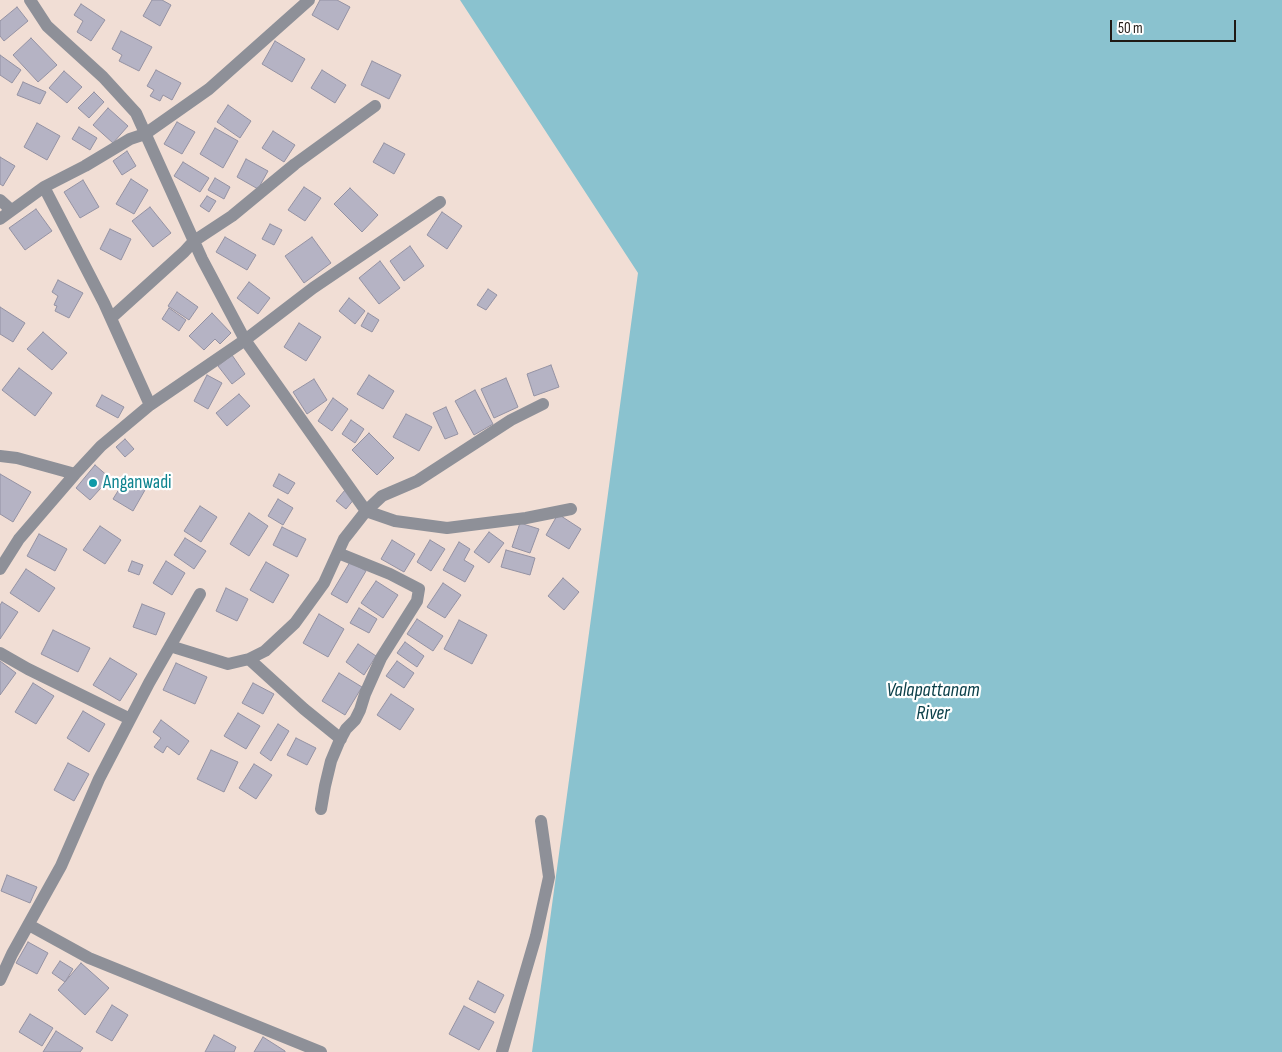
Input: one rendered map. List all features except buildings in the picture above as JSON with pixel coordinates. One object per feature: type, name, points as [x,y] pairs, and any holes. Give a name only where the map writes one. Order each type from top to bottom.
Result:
[{"type":"street","points":[[30,0],[47,26],[103,77],[136,113],[194,241],[245,340],[366,511],[395,521],[447,528],[526,518],[571,509]]},
{"type":"street","points":[[0,219],[44,187],[85,166],[130,139],[145,134],[209,89],[309,0]]},
{"type":"street","points":[[111,318],[194,241],[232,216],[295,164],[375,106]]},
{"type":"street","points":[[44,187],[111,318],[150,405]]},
{"type":"street","points":[[0,200],[11,210]]},
{"type":"street","points":[[0,569],[19,539],[75,474],[101,446],[150,405],[245,340],[313,288],[440,202]]},
{"type":"street","points":[[170,646],[228,664],[249,659],[265,651],[295,623],[324,582],[344,539],[366,511],[382,496],[416,481],[504,424],[543,404]]},
{"type":"street","points":[[0,456],[17,458],[75,474]]},
{"type":"street","points":[[321,809],[324,786],[331,761],[341,739],[360,710],[381,658],[417,601],[419,589],[390,574],[338,553]]},
{"type":"street","points":[[0,980],[12,954],[62,866],[99,779],[130,719],[200,594]]},
{"type":"street","points":[[0,653],[28,669],[130,719]]},
{"type":"street","points":[[249,659],[304,709],[341,739]]},
{"type":"street","points":[[502,1052],[536,936],[549,877],[541,821]]},
{"type":"street","points":[[29,925],[89,958],[321,1052]]},
{"type":"water","name":"Valapattanam River","points":[[460,0],[1282,0],[1282,1052],[532,1052],[638,273]]},
{"type":"place","name":"Anganwadi","points":[[93,483]]}]
